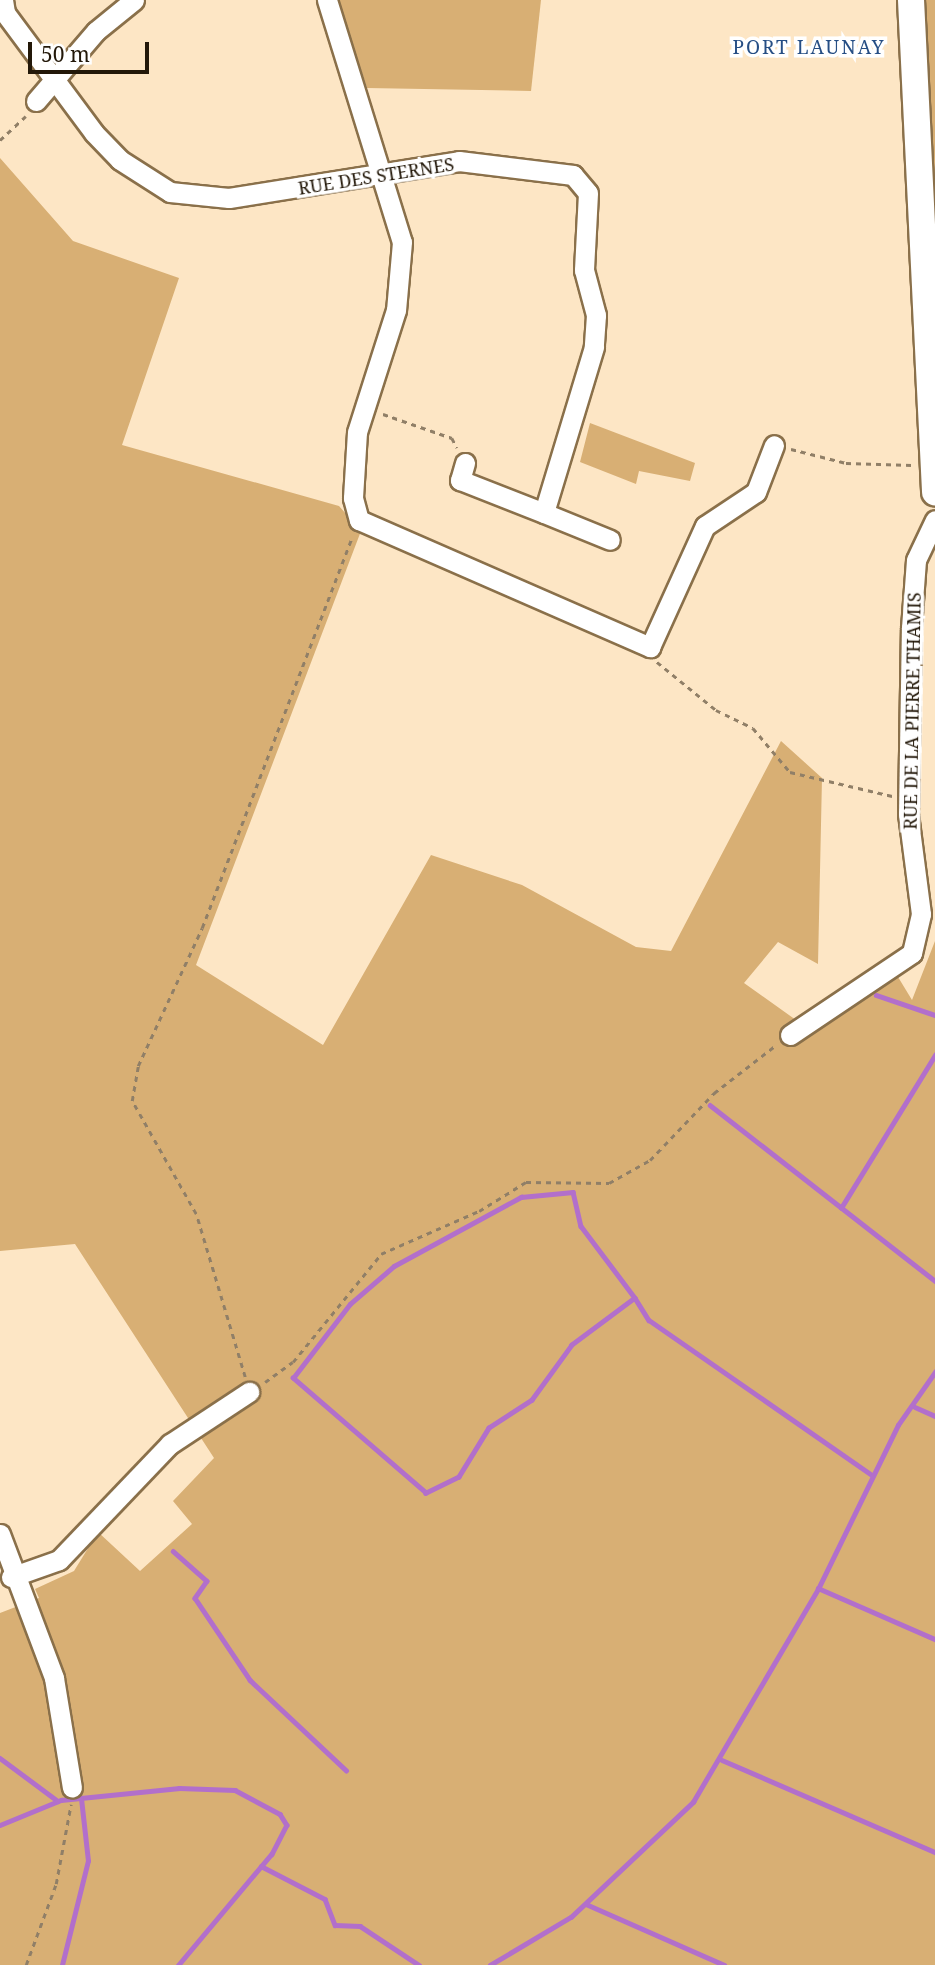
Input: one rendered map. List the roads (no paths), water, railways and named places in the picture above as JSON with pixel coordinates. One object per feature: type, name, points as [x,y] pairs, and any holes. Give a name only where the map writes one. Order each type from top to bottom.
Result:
[{"type":"main road","points":[[908,1],[924,194],[930,464],[935,492]]},
{"type":"street","name":"RUE DES STERNES","points":[[3,0],[53,81],[120,159],[170,192],[229,198],[459,162],[522,167],[573,176],[588,193],[584,270],[596,315],[594,347],[544,513]]},
{"type":"street","points":[[36,101],[134,0]]},
{"type":"street","points":[[327,0],[400,223],[402,274],[363,407],[353,481],[359,520],[650,647],[705,526],[756,492],[774,445]]},
{"type":"street","points":[[465,463],[460,480],[610,540]]},
{"type":"street","name":"RUE DE LA PIERRE THAMIS","points":[[790,1035],[912,953],[922,914],[908,797],[916,560],[935,520]]},
{"type":"street","points":[[11,1577],[59,1560],[170,1444],[249,1392]]},
{"type":"street","points":[[0,1534],[11,1577],[54,1678],[72,1788]]},
{"type":"waterway","points":[[876,995],[935,1015]]},
{"type":"waterway","points":[[841,1208],[935,1055]]},
{"type":"waterway","points":[[710,1105],[935,1281]]},
{"type":"waterway","points":[[635,1298],[572,1345],[532,1400],[489,1428],[459,1477],[426,1493],[293,1378],[350,1304],[394,1266],[521,1197],[573,1192],[581,1226],[635,1298],[649,1320],[872,1475]]},
{"type":"waterway","points":[[490,1965],[571,1917],[693,1802],[818,1589],[898,1425],[935,1372]]},
{"type":"waterway","points":[[915,1407],[935,1416]]},
{"type":"waterway","points":[[173,1551],[207,1581],[195,1598],[250,1680],[346,1770]]},
{"type":"waterway","points":[[818,1588],[935,1639]]},
{"type":"waterway","points":[[0,1758],[58,1801]]},
{"type":"waterway","points":[[722,1760],[935,1852]]},
{"type":"waterway","points":[[0,1825],[61,1800],[179,1788],[235,1790],[280,1814],[287,1825],[272,1854],[179,1965]]},
{"type":"waterway","points":[[62,1965],[88,1861],[81,1799]]},
{"type":"waterway","points":[[261,1866],[325,1899],[335,1925],[360,1926],[419,1965]]},
{"type":"waterway","points":[[586,1904],[724,1965]]},
{"type":"district","name":"PORT LAUNAY","points":[[809,48]]}]
